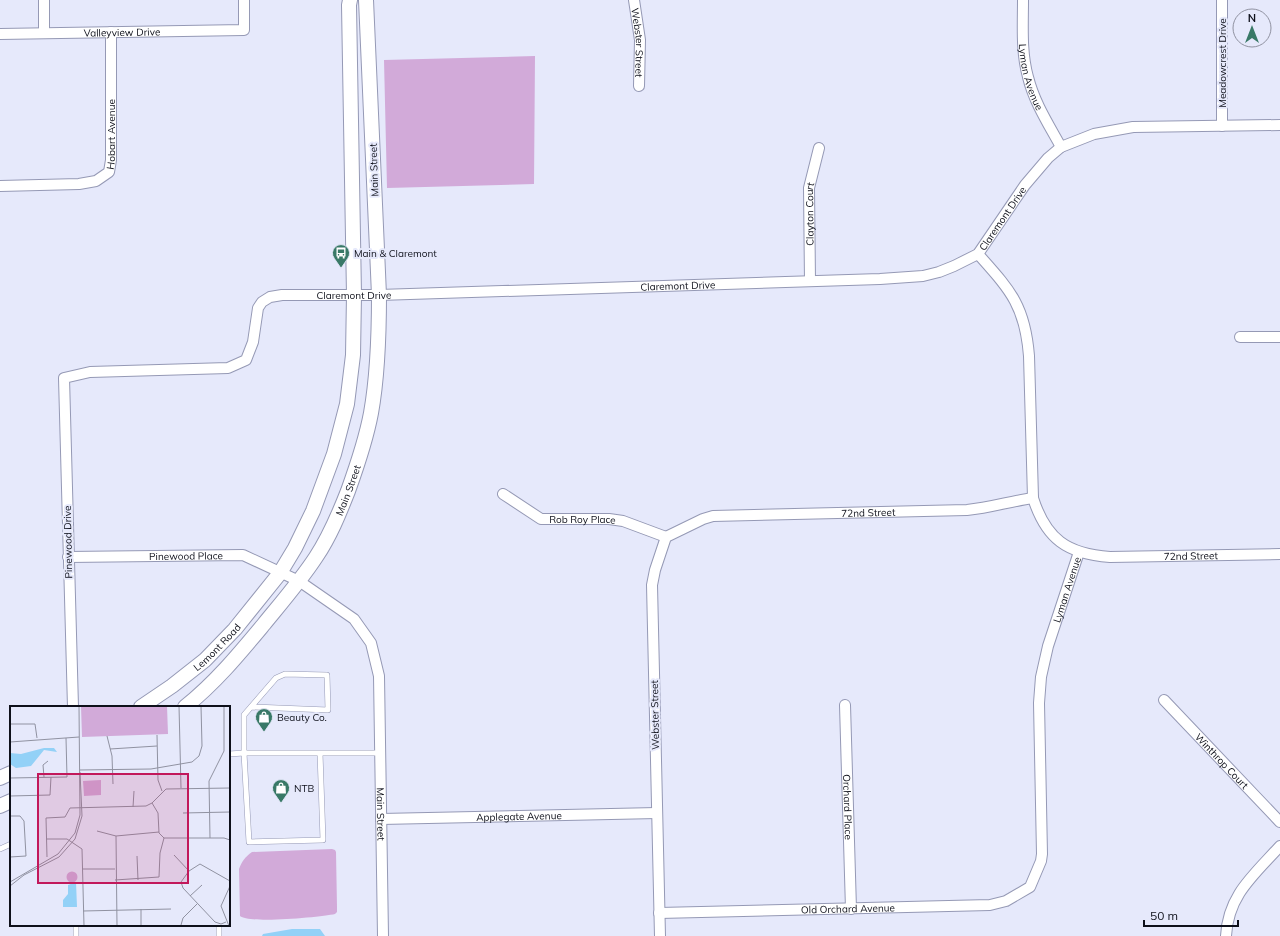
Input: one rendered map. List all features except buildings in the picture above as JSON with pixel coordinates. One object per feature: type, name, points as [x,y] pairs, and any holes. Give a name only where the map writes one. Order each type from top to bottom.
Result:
[{"type":"main road","points":[[280,573],[295,548],[313,511],[334,454],[347,404],[353,355],[354,295],[350,0]]},
{"type":"main road","name":"Main Street","points":[[299,581],[317,556],[337,521],[358,464],[371,413],[377,364],[379,295],[366,0]]},
{"type":"main road","name":"Lemont Road","points":[[143,706],[172,686],[204,660],[235,629],[280,573]]},
{"type":"main road","name":"Lemont Road","points":[[187,706],[208,688],[240,653],[299,581]]},
{"type":"main road","points":[[0,778],[10,773]]},
{"type":"main road","points":[[0,806],[10,801]]},
{"type":"street","points":[[44,0],[44,33]]},
{"type":"street","name":"Valleyview Drive","points":[[0,34],[244,30],[244,0]]},
{"type":"street","name":"Webster Street","points":[[634,0],[640,40],[639,86]]},
{"type":"street","name":"Lyman Avenue","points":[[1023,0],[1024,51],[1028,77],[1037,103],[1061,147]]},
{"type":"street","name":"Meadowcrest Drive","points":[[1222,0],[1222,126]]},
{"type":"street","name":"Hobart Avenue","points":[[0,186],[79,184],[96,181],[108,172],[111,160],[111,32]]},
{"type":"street","name":"Claremont Drive","points":[[64,378],[90,372],[228,368],[246,360],[253,342],[258,308],[262,302],[270,296],[379,295],[810,282],[923,276],[954,266],[978,254],[1025,185],[1042,164],[1061,147],[1094,134],[1133,127],[1280,125]]},
{"type":"street","name":"Clayton Court","points":[[810,282],[809,188],[820,148]]},
{"type":"street","name":"Lyman Avenue","points":[[978,254],[1006,286],[1016,300],[1027,336],[1033,498],[1048,529],[1067,547],[1079,552],[1048,646],[1041,677],[1039,703],[1042,854],[1041,861],[1031,884]]},
{"type":"street","points":[[1240,337],[1280,337]]},
{"type":"street","name":"Pinewood Drive","points":[[64,378],[72,706]]},
{"type":"street","name":"Rob Roy Place","points":[[503,494],[541,519],[608,519],[623,521],[666,537]]},
{"type":"street","name":"72nd Street","points":[[666,537],[703,519],[721,515],[967,510],[1001,505],[1015,500],[1033,498]]},
{"type":"street","name":"Webster Street","points":[[660,936],[652,585],[655,570],[666,537]]},
{"type":"street","name":"72nd Street","points":[[1079,552],[1094,556],[1110,557],[1280,554]]},
{"type":"street","name":"Pinewood Place","points":[[68,557],[243,555],[299,581]]},
{"type":"street","name":"Main Street","points":[[299,581],[354,619],[371,643],[379,676],[383,936]]},
{"type":"street","name":"Winthrop Court","points":[[1164,700],[1280,822]]},
{"type":"street","name":"Orchard Place","points":[[845,705],[852,909]]},
{"type":"street","name":"Applegate Avenue","points":[[381,818],[657,813]]},
{"type":"street","points":[[1226,936],[1226,926],[1234,900],[1242,888],[1280,846]]},
{"type":"street","name":"Old Orchard Avenue","points":[[659,913],[990,906],[1006,901],[1030,887],[1031,884]]},
{"type":"lane","points":[[251,707],[328,710],[327,675],[285,674],[276,678],[251,707],[244,716],[244,753],[249,842],[323,840],[320,753]]},
{"type":"lane","points":[[230,754],[380,753]]},
{"type":"lane","points":[[0,849],[10,844]]},
{"type":"shaded area","points":[[535,56],[534,184],[387,188],[384,60]]},
{"type":"shaded area","points":[[332,849],[336,852],[337,912],[335,914],[316,917],[271,920],[246,918],[240,916],[239,869],[244,859],[252,852]]},
{"type":"water","points":[[292,929],[320,929],[325,936],[262,936],[263,934]]},
{"type":"place","name":"Main & Claremont","points":[[341,268]]},
{"type":"place","name":"Beauty Co.","points":[[264,732]]},
{"type":"place","name":"NTB","points":[[281,803]]}]
